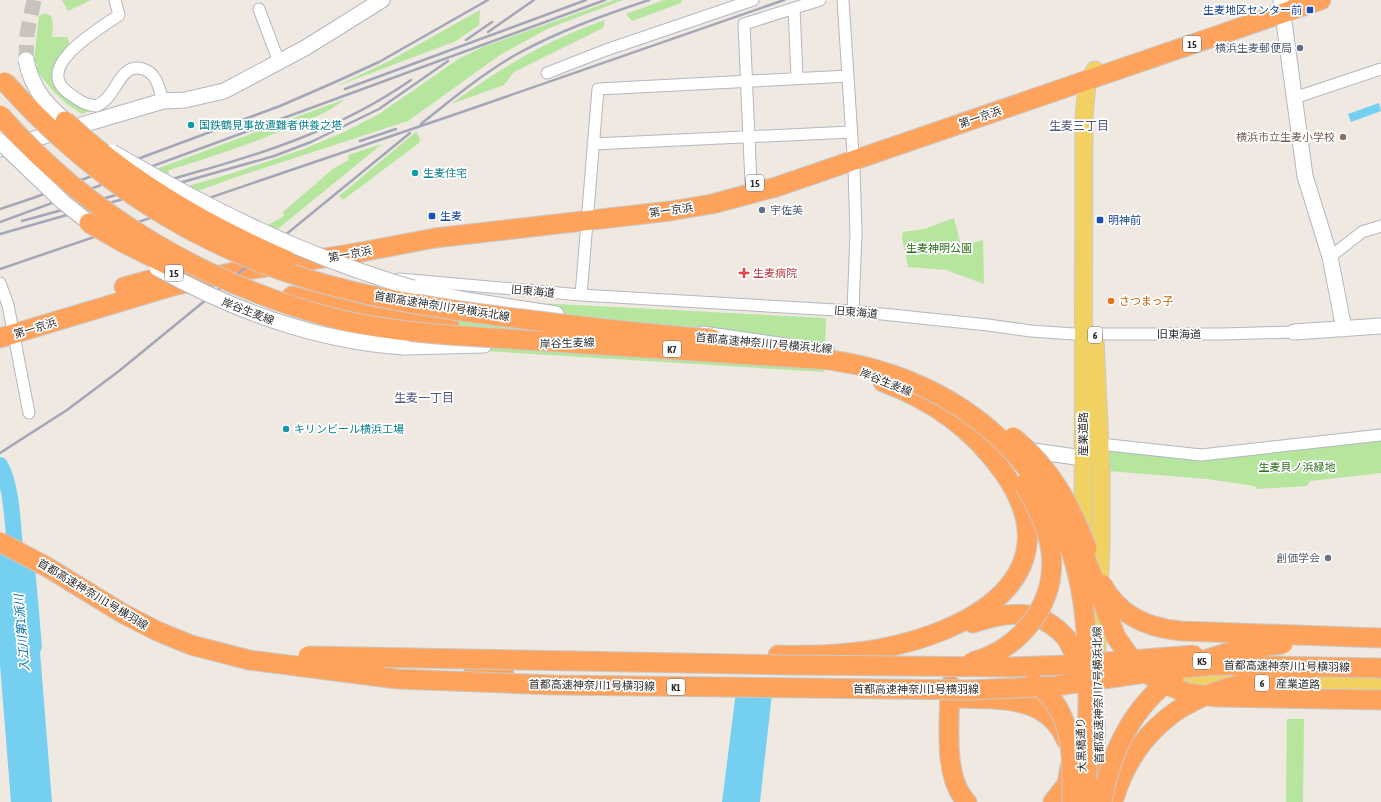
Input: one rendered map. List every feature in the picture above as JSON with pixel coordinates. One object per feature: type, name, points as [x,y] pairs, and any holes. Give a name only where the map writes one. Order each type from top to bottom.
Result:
[{"type":"highway","name":"第一京浜","points":[[6,330],[173,286],[234,272],[355,249],[446,228],[587,216],[670,211],[712,204],[776,187],[852,156],[1062,84],[1092,79],[1285,5],[1321,0]]},
{"type":"highway","name":"首都高速神奈川7号横浜北線","points":[[5,82],[69,147],[114,182],[170,219],[232,250],[279,270],[329,285],[409,302],[476,313],[579,321],[831,349],[875,358],[916,372],[946,388],[988,416],[1027,457],[1050,487],[1061,505],[1070,525],[1084,565],[1098,632],[1100,802]]},
{"type":"highway","name":"首都高速神奈川7号横浜北線","points":[[0,115],[51,166],[113,216],[158,245],[206,271],[258,294],[311,311],[393,329],[448,335],[793,356],[844,362],[889,372],[923,386],[968,412],[1008,446],[1045,496],[1065,538],[1079,582],[1085,622],[1087,664],[1087,802]]},
{"type":"highway","points":[[65,121],[104,157],[149,188],[205,220],[291,261],[325,272],[455,304],[579,321]]},
{"type":"highway","name":"第一京浜","points":[[587,216],[706,196],[852,156]]},
{"type":"highway","points":[[113,216],[175,251],[222,272],[292,296],[349,311],[412,322],[636,341]]},
{"type":"highway","points":[[89,223],[122,242],[232,296],[259,307],[315,325],[366,336],[414,341],[548,342]]},
{"type":"highway","points":[[831,349],[880,362],[909,374],[946,397],[971,418],[1004,455],[1025,485],[1046,531],[1052,560],[1049,586],[1039,612],[1020,637],[1002,650],[981,659],[956,665],[840,677]]},
{"type":"highway","points":[[688,350],[800,361],[839,368],[879,380],[915,395],[944,412],[971,434],[990,454],[1011,484],[1024,516],[1027,539],[1021,568],[1009,587],[991,604],[965,620],[920,638]]},
{"type":"highway","points":[[923,386],[955,401],[984,419],[1023,450],[1041,471],[1057,495],[1072,524],[1116,637],[1132,660],[1146,673],[1179,690],[1206,696],[1258,699],[1381,700]]},
{"type":"highway","points":[[988,416],[1026,448],[1052,478],[1071,509],[1106,591],[1119,607],[1137,619],[1162,628],[1181,631],[1381,638]]},
{"type":"highway","name":"首都高速神奈川1号横羽線","points":[[0,528],[39,548],[108,592],[145,612],[204,637],[245,648],[285,654],[326,657],[1012,667],[1067,665],[1156,657],[1236,654],[1381,657]]},
{"type":"highway","name":"首都高速神奈川1号横羽線","points":[[0,542],[48,567],[122,613],[174,638],[211,651],[243,659],[397,679],[464,682],[814,689],[1024,689],[1092,682],[1173,669],[1216,665],[1381,668]]},
{"type":"highway","points":[[393,658],[510,651],[814,656],[878,649],[986,618],[1010,614],[1031,615],[1053,626],[1071,644],[1082,667],[1094,710],[1099,760]]},
{"type":"highway","name":"K5","points":[[1100,802],[1115,755],[1133,719],[1152,694],[1186,669],[1223,653],[1262,645],[1318,643],[1381,646]]},
{"type":"highway","points":[[653,662],[744,672],[944,680],[1033,674]]},
{"type":"highway","points":[[305,667],[465,674],[504,673],[781,678],[909,677],[986,672],[1008,674],[1029,680],[1042,689],[1054,701],[1066,724],[1071,749],[1072,802]]},
{"type":"highway","points":[[1113,802],[1123,773],[1144,740],[1172,713],[1209,693],[1238,684],[1272,679],[1381,679]]},
{"type":"highway","points":[[944,680],[951,768],[958,791],[967,802]]},
{"type":"highway","points":[[814,689],[873,696],[999,700],[1017,702],[1038,709],[1059,725],[1066,739],[1070,754],[1070,777],[1063,790],[1053,802]]},
{"type":"main road","name":"産業道路","points":[[1092,79],[1098,84],[1089,115],[1090,334],[1082,451],[1083,547],[1079,679],[1381,687]]},
{"type":"main road","name":"産業道路","points":[[1062,84],[1074,94],[1089,115]]},
{"type":"main road","name":"産業道路","points":[[1082,451],[1096,374],[1090,334]]},
{"type":"main road","name":"産業道路","points":[[1082,451],[1100,470],[1101,546],[1096,679]]},
{"type":"main road","points":[[1033,674],[1079,679]]},
{"type":"main road","points":[[944,680],[1079,679]]},
{"type":"street","points":[[115,0],[120,15],[71,52],[60,64],[57,74],[61,84],[78,100],[96,106],[107,100],[122,75],[128,70],[140,68],[146,70],[156,79],[163,101]]},
{"type":"street","points":[[0,149],[163,101],[184,100],[224,92],[305,48],[382,0]]},
{"type":"street","points":[[547,72],[606,50],[753,0]]},
{"type":"street","points":[[751,184],[744,24],[820,0]]},
{"type":"street","points":[[843,0],[856,233],[853,311]]},
{"type":"street","points":[[1285,5],[1294,98],[1305,176],[1330,257],[1344,329]]},
{"type":"street","points":[[794,8],[797,77]]},
{"type":"street","points":[[259,9],[279,62]]},
{"type":"street","points":[[26,60],[32,81],[38,92],[54,111],[65,121]]},
{"type":"street","points":[[1294,98],[1381,69]]},
{"type":"street","points":[[581,295],[598,89],[797,77],[848,76]]},
{"type":"street","points":[[593,144],[851,132]]},
{"type":"street","name":"岸谷生麦線","points":[[0,142],[38,180],[89,223],[152,265],[216,298],[278,322],[334,338],[404,347],[636,341],[797,358],[846,366],[880,377],[906,388],[982,432],[1005,443],[1030,452],[1082,451]]},
{"type":"street","points":[[1330,257],[1362,232],[1381,226]]},
{"type":"street","name":"旧東海道","points":[[355,249],[365,276],[581,295],[853,311],[988,324],[1031,331],[1090,334],[1223,334],[1294,332],[1381,326]]},
{"type":"street","points":[[0,283],[8,306],[6,330],[29,413]]},
{"type":"street","name":"岸谷生麦線","points":[[579,321],[799,348],[849,357],[906,377],[976,417],[1019,438],[1082,451]]},
{"type":"street","points":[[1082,451],[1201,455],[1381,435]]},
{"type":"street","name":"大黒橋通り","points":[[1079,679],[1082,802]]},
{"type":"street","name":"大黒橋通り","points":[[1096,679],[1100,802]]},
{"type":"green space","points":[[62,0],[91,0],[68,11]]},
{"type":"green space","points":[[614,0],[623,0],[547,29],[500,55],[408,121],[233,178],[162,204],[150,197],[233,173],[304,149],[344,132],[379,114],[460,58],[483,47]]},
{"type":"green space","points":[[664,0],[682,0],[681,3],[632,21],[626,14]]},
{"type":"green space","points":[[480,10],[479,25],[456,41],[337,86],[391,60]]},
{"type":"green space","points":[[45,13],[51,16],[53,24],[52,37],[67,37],[71,47],[57,60],[53,69],[53,77],[63,91],[93,110],[82,114],[68,105],[53,91],[35,69],[38,66],[34,60],[39,16]]},
{"type":"green space","points":[[605,20],[603,28],[514,72],[504,85],[451,104],[488,78],[543,46]]},
{"type":"green space","points":[[345,99],[326,112],[246,145],[169,170],[168,175],[127,180]]},
{"type":"green space","points":[[416,132],[420,138],[419,143],[343,200],[339,196]]},
{"type":"green space","points":[[382,144],[252,250],[244,246],[268,225],[284,216],[283,212],[334,168],[349,160],[348,155]]},
{"type":"green space","name":"生麦神明公園","points":[[954,218],[961,246],[983,240],[984,284],[946,270],[908,267],[902,238],[903,232],[924,229]]},
{"type":"green space","points":[[322,292],[826,318],[824,372],[324,341]]},
{"type":"green space","name":"生麦貝ノ浜緑地","points":[[1381,438],[1381,473],[1310,481],[1307,486],[1257,489],[1255,486],[1207,479],[1108,471],[1108,448],[1201,459]]},
{"type":"green space","points":[[1287,719],[1304,719],[1303,802],[1286,802]]},
{"type":"water","points":[[1379,103],[1381,111],[1351,122],[1348,114]]},
{"type":"water","points":[[0,550],[35,566],[52,802],[11,802],[0,665]]},
{"type":"water","points":[[736,692],[772,693],[760,802],[722,802]]},
{"type":"waterway","name":"入江川第1派川","points":[[0,465],[8,485],[16,559]]},
{"type":"tunnel","points":[[26,60],[27,34],[34,0]]},
{"type":"railway","points":[[0,209],[280,106],[379,62],[488,0]]},
{"type":"railway","points":[[488,32],[534,0]]},
{"type":"railway","points":[[345,89],[586,0]]},
{"type":"railway","points":[[0,222],[605,0]]},
{"type":"railway","points":[[421,124],[479,78],[517,54],[582,24],[649,0]]},
{"type":"railway","points":[[0,269],[462,112],[784,0]]},
{"type":"railway","points":[[466,40],[492,22]]},
{"type":"railway","points":[[0,234],[274,156],[311,142],[379,109],[448,61]]},
{"type":"railway","points":[[22,221],[216,167],[274,148],[303,137],[358,112],[411,80]]},
{"type":"railway","points":[[360,141],[396,129]]},
{"type":"railway","points":[[0,453],[67,410],[119,371],[410,133]]},
{"type":"place","name":"生麦地区センター前","points":[[1310,10]]},
{"type":"place","name":"横浜生麦郵便局","points":[[1300,48]]},
{"type":"place","name":"国鉄鶴見事故遭難者供養之塔","points":[[191,125]]},
{"type":"place","name":"横浜市立生麦小学校","points":[[1343,137]]},
{"type":"place","name":"生麦住宅","points":[[415,173]]},
{"type":"place","name":"宇佐美","points":[[762,210]]},
{"type":"place","name":"生麦","points":[[432,216]]},
{"type":"place","name":"明神前","points":[[1100,220]]},
{"type":"place","name":"生麦病院","points":[[744,273]]},
{"type":"place","name":"さつまっ子","points":[[1111,301]]},
{"type":"place","name":"キリンビール横浜工場","points":[[286,429]]},
{"type":"place","name":"創価学会","points":[[1328,558]]},
{"type":"district","name":"生麦三丁目","points":[[1079,126]]},
{"type":"district","name":"生麦一丁目","points":[[424,398]]}]
